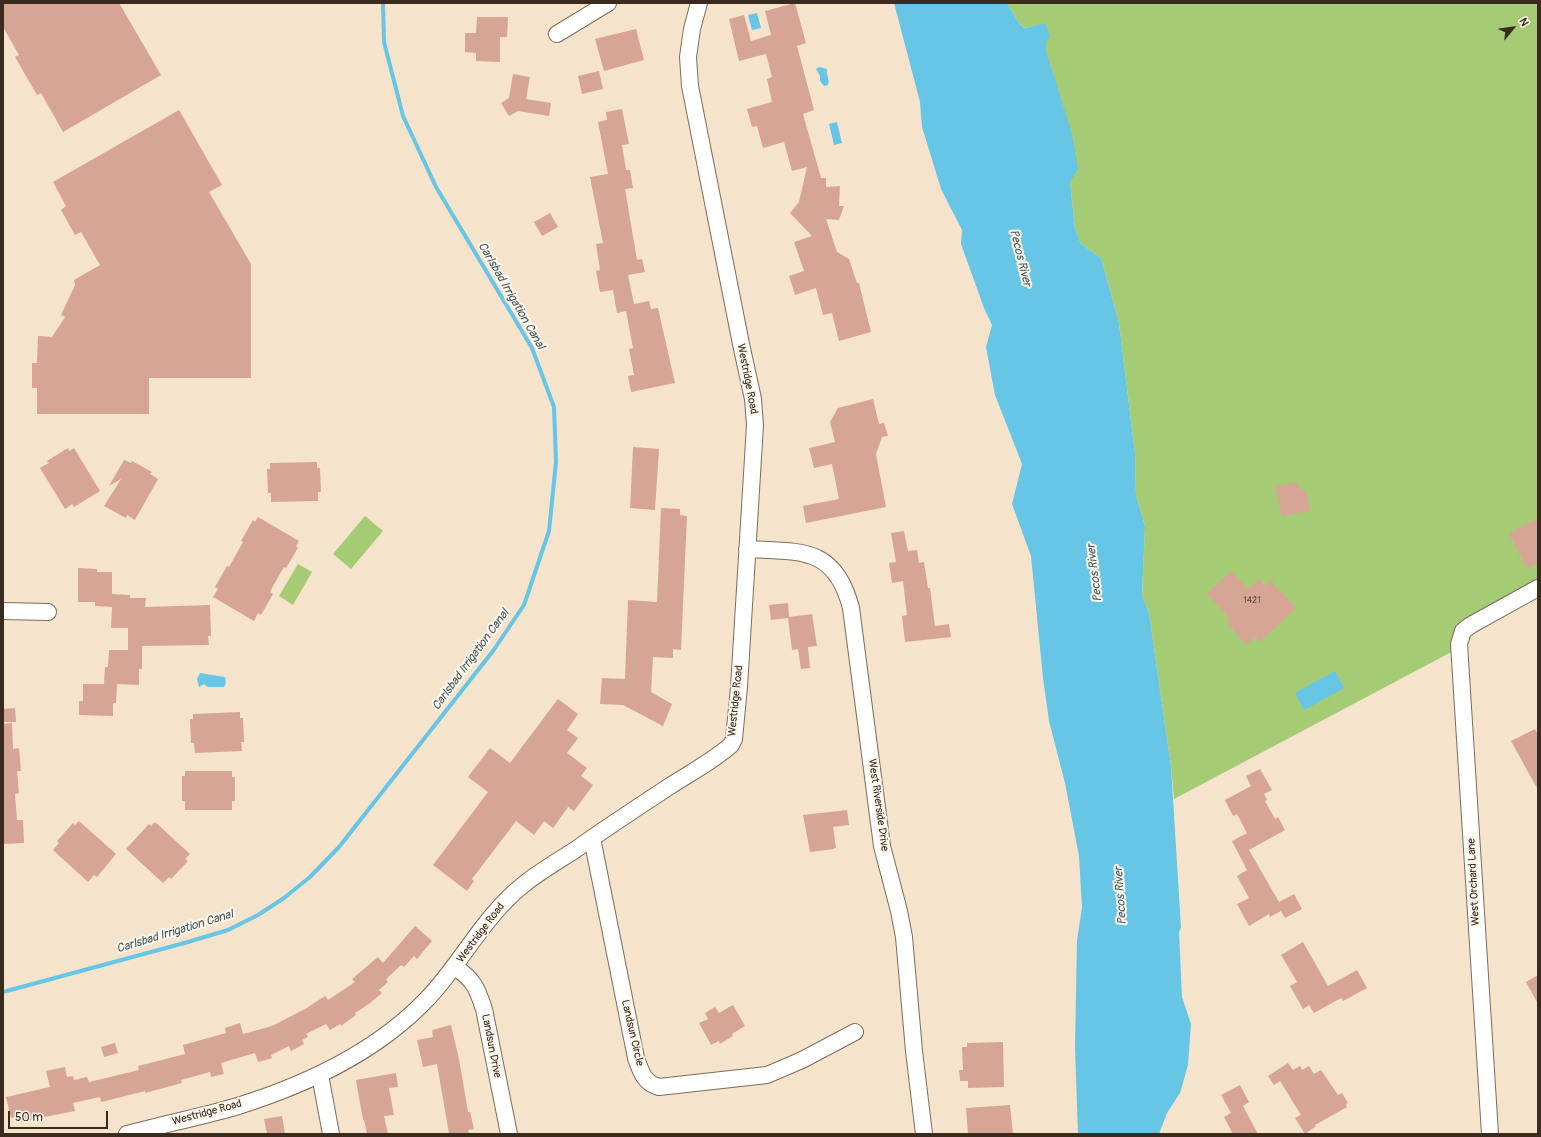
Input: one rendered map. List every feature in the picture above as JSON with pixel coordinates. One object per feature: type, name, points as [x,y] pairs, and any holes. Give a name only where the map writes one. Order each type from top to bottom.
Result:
[{"type":"street","points":[[557,34],[608,3]]},
{"type":"street","name":"Westridge Road","points":[[127,1134],[152,1131],[237,1106],[320,1075],[377,1042],[397,1027],[428,999],[455,967],[493,915],[507,899],[524,885],[613,823],[731,745],[735,734],[739,687],[755,425],[753,399],[690,86],[688,57],[692,29],[699,3]]},
{"type":"street","name":"West Riverside Drive","points":[[747,549],[802,552],[818,557],[831,567],[840,578],[847,591],[852,614],[882,846],[900,911],[904,937],[914,1051],[924,1134]]},
{"type":"street","name":"West Orchard Lane","points":[[1490,1134],[1459,644],[1464,631],[1471,625],[1538,588]]},
{"type":"street","points":[[3,611],[48,612]]},
{"type":"street","name":"Landsun Circle","points":[[592,838],[636,1058],[646,1081],[659,1087],[767,1075],[802,1060],[855,1032]]},
{"type":"street","name":"Landsun Drive","points":[[455,967],[471,978],[479,993],[484,1009],[508,1134]]},
{"type":"street","points":[[320,1075],[331,1134]]},
{"type":"green space","points":[[1007,3],[1538,3],[1538,588],[1471,625],[1459,648],[1174,799],[1171,766],[1149,613],[1142,595],[1145,526],[1136,495],[1135,453],[1119,323],[1101,258],[1081,244],[1075,229],[1070,182],[1054,77],[1046,50],[1046,25],[1024,28],[1019,23]]},
{"type":"green space","points":[[365,516],[383,531],[351,569],[333,554]]},
{"type":"green space","points":[[298,564],[312,572],[293,605],[279,596]]},
{"type":"water","name":"Pecos River","points":[[894,3],[1007,3],[1019,23],[1024,28],[1046,24],[1050,37],[1046,42],[1046,50],[1072,134],[1078,169],[1070,182],[1075,229],[1081,244],[1101,258],[1119,323],[1135,453],[1136,495],[1145,526],[1142,595],[1149,613],[1171,766],[1181,928],[1179,932],[1182,997],[1191,1024],[1188,1065],[1180,1093],[1167,1113],[1159,1134],[1078,1134],[1075,1048],[1077,941],[1082,907],[1079,856],[1065,783],[1049,721],[1043,678],[1031,556],[1012,504],[1022,464],[995,395],[986,347],[992,325],[984,308],[961,244],[962,230],[941,189],[922,127],[920,102]]},
{"type":"water","points":[[757,13],[761,28],[752,30],[748,15]]},
{"type":"water","points":[[819,67],[827,69],[829,81],[828,85],[824,86],[820,81],[820,76],[816,69]]},
{"type":"water","points":[[837,122],[842,143],[834,145],[829,124]]},
{"type":"water","points":[[1335,671],[1344,688],[1304,710],[1295,693]]},
{"type":"water","points":[[200,673],[225,677],[226,683],[224,687],[208,687],[204,684],[199,687],[197,679]]},
{"type":"building","points":[[3,3],[119,3],[161,75],[63,132],[41,93],[37,95],[15,57],[19,55],[3,27]]},
{"type":"building","points":[[795,3],[806,43],[797,46],[814,110],[803,114],[821,178],[826,178],[826,187],[840,186],[839,206],[844,206],[839,220],[826,219],[837,252],[849,259],[857,283],[859,283],[871,332],[839,341],[832,313],[823,315],[816,288],[795,295],[789,276],[804,271],[794,242],[812,236],[790,213],[799,202],[807,167],[792,171],[784,142],[763,148],[757,126],[752,127],[747,109],[772,102],[767,79],[772,77],[766,54],[739,61],[729,19],[744,15],[751,41],[771,35],[765,11]]},
{"type":"building","points":[[477,17],[508,17],[507,37],[500,37],[500,62],[476,61],[476,53],[465,52],[465,33],[476,33]]},
{"type":"building","points":[[636,29],[644,60],[604,71],[595,39]]},
{"type":"building","points":[[599,71],[603,89],[582,94],[578,76]]},
{"type":"building","points":[[513,74],[530,77],[526,99],[551,103],[549,116],[518,111],[509,116],[501,103],[509,98]]},
{"type":"building","points":[[622,109],[629,144],[622,145],[626,170],[630,170],[633,188],[625,189],[637,260],[642,259],[645,272],[628,275],[634,304],[649,301],[651,309],[658,308],[675,383],[631,392],[628,376],[634,375],[629,349],[633,348],[626,311],[617,313],[613,290],[600,292],[596,271],[600,270],[596,244],[603,243],[590,177],[608,174],[598,122],[607,120],[606,112]]},
{"type":"building","points":[[179,110],[222,185],[209,192],[251,264],[251,378],[149,378],[149,414],[37,414],[37,388],[32,388],[32,363],[37,363],[38,336],[52,337],[65,317],[61,315],[75,285],[74,280],[100,265],[81,232],[75,235],[61,210],[66,206],[53,182]]},
{"type":"building","points":[[550,213],[558,227],[542,236],[534,222]]},
{"type":"building","points":[[873,399],[879,424],[884,423],[888,436],[882,437],[876,454],[886,507],[806,523],[803,506],[839,499],[832,464],[814,468],[809,448],[835,442],[830,422],[838,408]]},
{"type":"building","points":[[633,447],[659,449],[655,510],[630,508]]},
{"type":"building","points":[[68,448],[69,451],[74,448],[100,491],[74,507],[72,504],[65,509],[40,468],[49,463],[47,461]]},
{"type":"building","points":[[124,460],[131,463],[132,461],[152,472],[150,474],[158,479],[135,520],[127,515],[126,518],[104,506],[121,479],[109,486]]},
{"type":"building","points":[[317,462],[317,468],[320,468],[321,492],[318,492],[318,501],[271,502],[271,493],[268,493],[267,469],[270,469],[270,463]]},
{"type":"building","points":[[1297,482],[1299,490],[1305,489],[1310,510],[1282,517],[1275,487]]},
{"type":"building","points":[[661,508],[680,509],[680,515],[687,516],[681,650],[673,649],[673,658],[653,657],[651,692],[672,704],[663,726],[623,705],[600,704],[602,678],[625,679],[628,600],[657,602]]},
{"type":"building","points":[[258,517],[299,541],[296,546],[298,548],[286,568],[284,567],[270,592],[273,594],[261,615],[258,613],[254,621],[213,597],[218,589],[215,587],[227,566],[229,567],[253,520],[255,522]]},
{"type":"building","points":[[1538,518],[1538,563],[1527,568],[1509,533]]},
{"type":"building","points":[[904,531],[908,551],[917,550],[919,563],[924,562],[928,588],[930,588],[935,626],[949,624],[951,637],[905,642],[902,616],[907,615],[903,581],[892,583],[889,563],[896,562],[891,533]]},
{"type":"building","points":[[78,568],[97,569],[97,572],[112,572],[112,594],[130,595],[130,598],[146,598],[145,607],[210,605],[211,636],[208,636],[209,645],[142,646],[142,669],[139,669],[139,685],[117,684],[116,703],[113,703],[113,716],[79,715],[79,701],[83,701],[83,684],[104,684],[105,667],[108,667],[109,650],[128,650],[128,628],[111,628],[112,607],[95,606],[95,602],[78,602]]},
{"type":"building","points":[[1231,571],[1248,589],[1259,579],[1265,586],[1271,581],[1296,608],[1260,642],[1255,637],[1247,645],[1226,622],[1230,619],[1207,594]]},
{"type":"building","points":[[788,603],[789,617],[812,614],[817,646],[808,647],[810,668],[801,669],[798,649],[792,650],[788,618],[771,620],[769,605]]},
{"type":"building","points":[[558,699],[578,714],[567,730],[578,738],[567,753],[587,768],[581,776],[593,785],[574,811],[568,807],[553,828],[544,821],[534,835],[516,821],[472,879],[474,881],[467,891],[433,865],[488,792],[468,777],[490,748],[510,763]]},
{"type":"building","points":[[15,708],[16,722],[3,722],[3,709]]},
{"type":"building","points":[[240,712],[240,718],[243,718],[244,742],[241,742],[242,751],[195,753],[194,743],[191,743],[190,719],[193,719],[193,714]]},
{"type":"building","points":[[12,723],[13,749],[19,748],[21,771],[17,771],[19,793],[15,794],[17,820],[23,820],[24,843],[3,844],[3,724]]},
{"type":"building","points":[[1535,729],[1538,735],[1538,790],[1511,741]]},
{"type":"building","points":[[1260,769],[1272,790],[1264,794],[1267,800],[1265,801],[1275,819],[1278,817],[1285,830],[1249,850],[1279,902],[1294,894],[1302,909],[1285,918],[1281,911],[1270,917],[1269,914],[1249,926],[1237,904],[1249,898],[1237,876],[1247,870],[1232,841],[1247,833],[1237,814],[1233,816],[1225,800],[1251,786],[1246,776]]},
{"type":"building","points":[[185,771],[232,771],[232,777],[235,777],[235,801],[232,801],[232,810],[185,810],[185,801],[182,801],[182,776],[185,776]]},
{"type":"building","points":[[847,810],[849,825],[833,827],[836,848],[810,852],[803,815]]},
{"type":"building","points":[[79,821],[116,854],[97,877],[94,875],[88,882],[53,850],[59,843],[57,841],[73,823],[75,825]]},
{"type":"building","points":[[155,822],[190,854],[185,859],[188,861],[171,879],[169,877],[163,883],[126,849],[149,824],[151,826]]},
{"type":"building","points":[[415,926],[432,941],[417,959],[414,956],[404,967],[401,965],[386,979],[388,982],[379,990],[382,993],[355,1013],[356,1015],[341,1026],[340,1024],[330,1030],[326,1024],[306,1034],[308,1037],[302,1040],[304,1044],[291,1051],[289,1046],[271,1055],[272,1058],[258,1062],[255,1053],[221,1063],[224,1074],[211,1077],[210,1072],[181,1080],[182,1083],[145,1093],[145,1091],[101,1102],[100,1097],[73,1103],[75,1111],[20,1122],[19,1116],[11,1118],[6,1097],[50,1087],[46,1071],[65,1067],[67,1077],[73,1076],[74,1080],[87,1077],[89,1082],[139,1070],[138,1066],[185,1054],[183,1045],[226,1033],[225,1028],[240,1023],[243,1034],[272,1026],[305,1009],[325,996],[328,1000],[355,982],[352,979],[378,957],[383,963]]},
{"type":"building","points":[[1303,942],[1328,986],[1357,970],[1367,988],[1343,1001],[1341,998],[1314,1013],[1309,1005],[1303,1009],[1290,986],[1297,982],[1281,955]]},
{"type":"building","points":[[1538,975],[1538,1004],[1526,982]]},
{"type":"building","points":[[733,1005],[745,1026],[720,1044],[719,1041],[711,1045],[699,1023],[708,1019],[705,1013],[715,1007],[719,1013]]},
{"type":"building","points":[[451,1025],[459,1059],[468,1112],[470,1112],[474,1129],[468,1130],[469,1134],[449,1134],[437,1064],[423,1067],[417,1040],[433,1037],[432,1030]]},
{"type":"building","points":[[1003,1042],[1004,1087],[968,1088],[968,1081],[960,1081],[959,1070],[963,1070],[962,1047],[967,1047],[967,1043]]},
{"type":"building","points":[[115,1043],[118,1053],[104,1057],[101,1047]]},
{"type":"building","points":[[1288,1063],[1293,1070],[1300,1066],[1302,1070],[1309,1066],[1314,1074],[1321,1070],[1338,1095],[1342,1093],[1348,1103],[1346,1104],[1347,1107],[1315,1125],[1316,1126],[1305,1134],[1295,1118],[1301,1115],[1280,1081],[1274,1085],[1268,1076]]},
{"type":"building","points":[[396,1073],[398,1087],[389,1088],[394,1115],[384,1116],[388,1134],[367,1134],[356,1080]]},
{"type":"building","points":[[1240,1085],[1249,1102],[1243,1106],[1258,1134],[1233,1134],[1224,1117],[1231,1113],[1221,1095]]},
{"type":"building","points":[[1010,1105],[1013,1134],[968,1134],[966,1108]]},
{"type":"building","points":[[282,1116],[285,1134],[267,1134],[264,1119]]},
{"type":"waterway","name":"Carlsbad Irrigation Canal","points":[[3,992],[228,930],[258,915],[284,898],[310,877],[339,847],[493,651],[524,605],[549,531],[556,462],[554,407],[532,348],[436,187],[403,116],[384,42],[383,3]]}]
